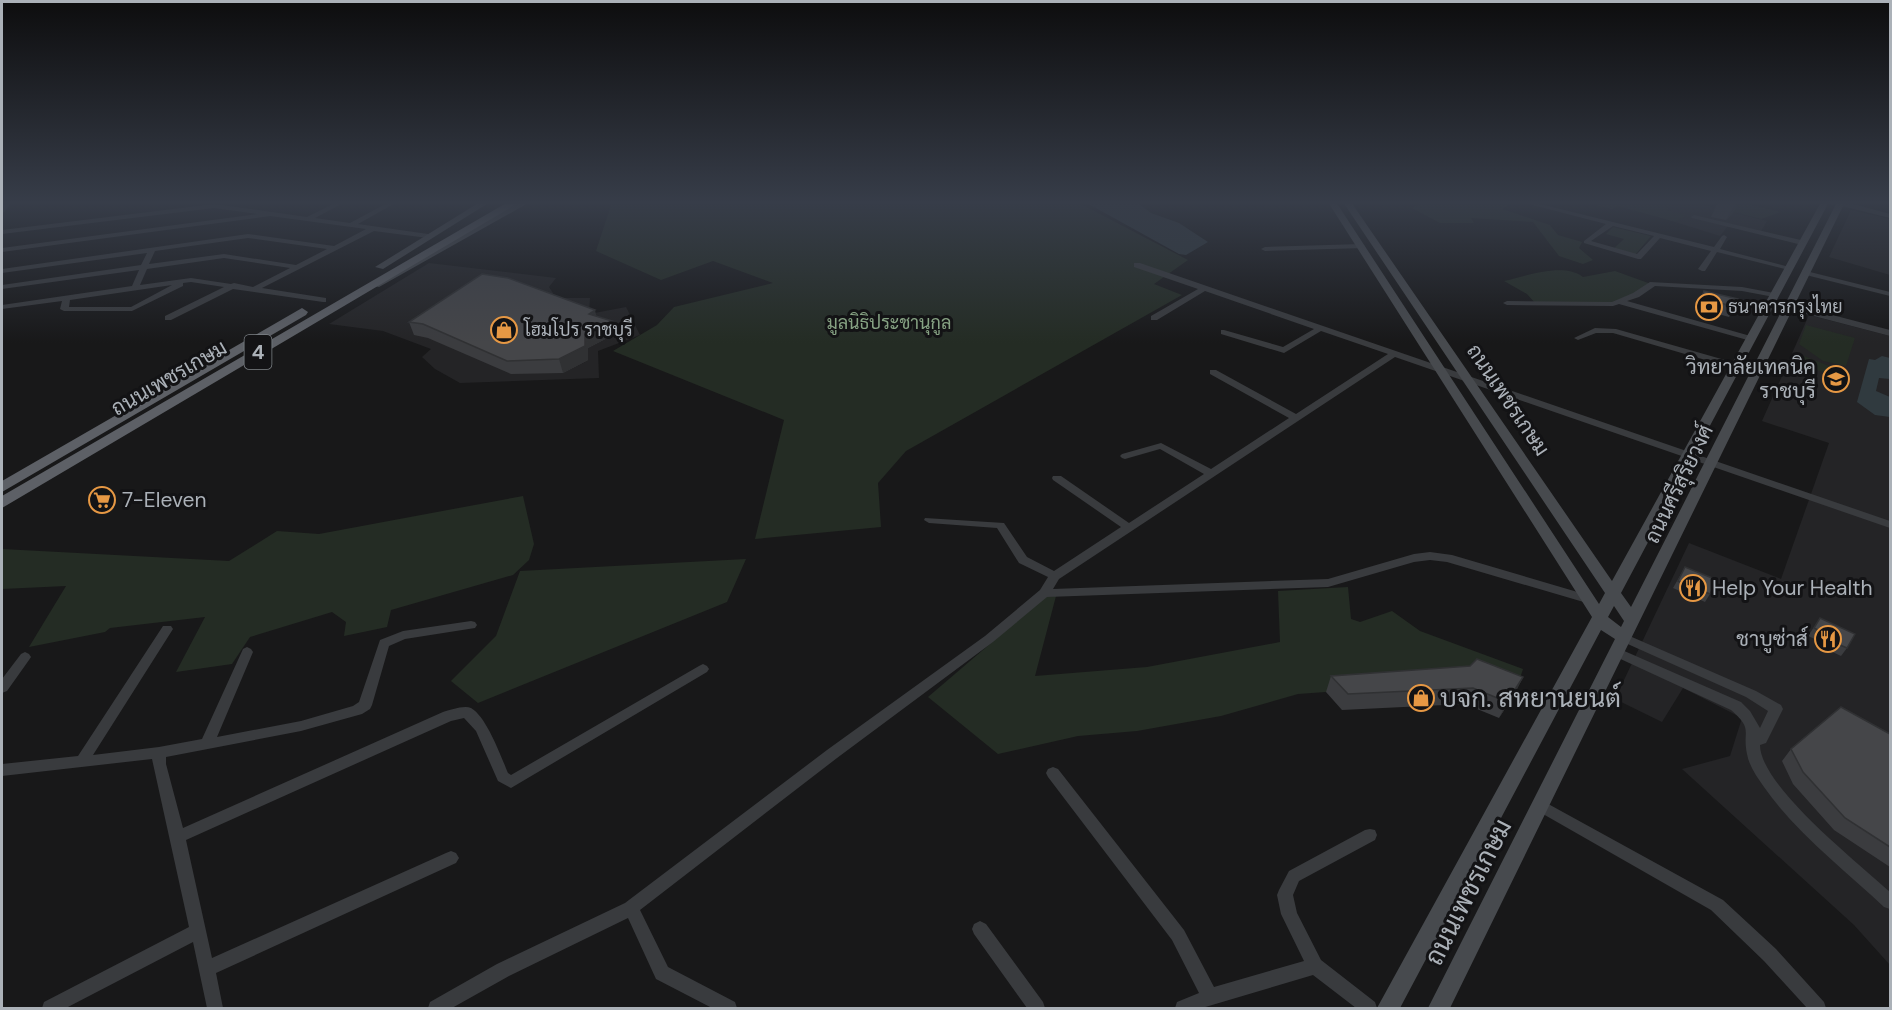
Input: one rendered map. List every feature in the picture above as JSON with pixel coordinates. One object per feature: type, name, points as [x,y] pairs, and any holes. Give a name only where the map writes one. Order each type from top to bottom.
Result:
[{"type":"highway","name":"ถนนเพชรเกษม","points":[[2,487],[413,249]]},
{"type":"highway","name":"ถนนเพชรเกษม","points":[[2,503],[433,249]]},
{"type":"main road","name":"4","points":[[380,267],[408,249]]},
{"type":"main road","name":"4","points":[[344,300],[405,271],[443,249]]},
{"type":"main road","name":"ถนนเพชรเกษม","points":[[1363,249],[1587,599],[1612,631],[1625,638]]},
{"type":"main road","name":"ถนนเพชรเกษม","points":[[1379,249],[1613,594],[1625,638],[1440,1008]]},
{"type":"main road","name":"ถนนศรีสุริยวงศ์","points":[[1599,615],[1613,594],[1800,249]]},
{"type":"main road","name":"ถนนศรีสุริยวงศ์","points":[[1625,638],[1710,461],[1790,307],[1817,249]]},
{"type":"main road","points":[[1789,268],[1805,272]]},
{"type":"main road","points":[[1773,299],[1790,307]]},
{"type":"main road","name":"ถนนเพชรเกษม","points":[[1388,1008],[1599,615]]},
{"type":"street","points":[[2,271],[151,249]]},
{"type":"street","points":[[135,288],[152,249]]},
{"type":"street","points":[[255,289],[332,249]]},
{"type":"street","points":[[1611,249],[1638,257],[1645,249]]},
{"type":"street","points":[[1711,249],[1789,268]]},
{"type":"street","points":[[2,258],[4,250]]},
{"type":"street","points":[[1702,269],[1715,250]]},
{"type":"street","points":[[2,287],[224,256],[296,267]]},
{"type":"street","points":[[1137,265],[1688,457],[1710,461],[1890,517]]},
{"type":"street","points":[[1805,272],[1890,294]]},
{"type":"street","points":[[67,298],[64,309],[132,309],[186,281]]},
{"type":"street","points":[[2,307],[186,281],[234,285],[323,300]]},
{"type":"street","points":[[1620,302],[1653,284],[1742,289],[1773,299]]},
{"type":"street","points":[[168,318],[234,285]]},
{"type":"street","points":[[1154,318],[1204,288]]},
{"type":"street","points":[[1507,303],[1620,302],[1751,339]]},
{"type":"street","points":[[1790,307],[1890,333]]},
{"type":"street","points":[[1224,332],[1284,350],[1321,328]]},
{"type":"street","points":[[1578,338],[1595,330],[1613,331],[1736,366]]},
{"type":"street","points":[[436,1008],[503,970],[631,908],[832,754],[989,639],[1044,593],[1055,576],[1212,474],[1294,417],[1394,354]]},
{"type":"street","points":[[1213,372],[1294,417]]},
{"type":"street","points":[[1125,456],[1161,446],[1212,474]]},
{"type":"street","points":[[1710,461],[1890,525]]},
{"type":"street","points":[[1057,478],[1128,527]]},
{"type":"street","points":[[929,520],[954,519],[1000,525],[1023,560],[1055,576]]},
{"type":"street","points":[[1044,593],[1328,583],[1430,556],[1448,558],[1587,599]]},
{"type":"street","points":[[2,770],[84,759],[159,753],[301,726],[357,710],[365,705],[384,643],[403,635],[471,625]]},
{"type":"street","points":[[84,759],[167,629]]},
{"type":"street","points":[[1625,638],[1751,694],[1776,709],[1761,739],[1754,742]]},
{"type":"street","points":[[1625,638],[1736,706],[1754,723],[1754,759],[1782,798],[1890,902]]},
{"type":"street","points":[[207,744],[247,652]]},
{"type":"street","points":[[2,688],[25,657]]},
{"type":"street","points":[[178,837],[448,716],[467,711],[481,728],[503,777],[511,782],[703,669]]},
{"type":"street","points":[[159,753],[159,764],[178,837],[215,1008]]},
{"type":"street","points":[[1053,773],[1178,935],[1210,996]]},
{"type":"street","points":[[1541,806],[1717,905],[1770,954],[1818,1008]]},
{"type":"street","points":[[1369,1008],[1315,966],[1289,914],[1285,895],[1294,876],[1370,835]]},
{"type":"street","points":[[206,969],[451,858]]},
{"type":"street","points":[[631,908],[662,973],[729,1008]]},
{"type":"street","points":[[980,929],[1037,1008]]},
{"type":"street","points":[[50,1008],[197,931]]},
{"type":"street","points":[[1183,1008],[1210,996],[1315,966]]},
{"type":"shaded area","points":[[1170,249],[1196,249],[1186,255]]},
{"type":"shaded area","points":[[1833,249],[1890,249],[1890,275],[1829,257]]},
{"type":"shaded area","points":[[429,263],[556,278],[549,287],[556,298],[590,298],[589,314],[626,307],[640,335],[598,351],[599,378],[460,383],[435,369],[422,357],[431,349],[383,331],[329,324]]},
{"type":"shaded area","points":[[1809,315],[1890,336],[1890,965],[1854,925],[1682,769],[1730,756],[1742,718],[1683,688],[1662,722],[1615,699],[1689,543],[1781,579],[1829,443],[1762,421]]},
{"type":"shaded area","points":[[1882,356],[1890,358],[1890,379],[1879,378],[1876,391],[1890,397],[1890,417],[1875,415],[1857,402],[1869,359],[1875,360]]},
{"type":"green space","name":"มูลนิธิประชานุกูล","points":[[597,249],[1167,249],[1188,260],[1154,284],[1182,295],[906,451],[878,483],[881,527],[755,539],[784,420],[613,351],[657,325],[674,307],[773,283],[713,261],[661,280],[596,251]]},
{"type":"green space","points":[[1554,249],[1580,249],[1593,260],[1583,264],[1559,256]]},
{"type":"green space","points":[[1613,249],[1640,249],[1635,255]]},
{"type":"green space","points":[[1555,270],[1575,273],[1583,277],[1615,271],[1651,284],[1620,302],[1535,303],[1527,294],[1504,281]]},
{"type":"green space","points":[[1806,325],[1855,338],[1846,366],[1823,361],[1799,344]]},
{"type":"green space","points":[[1797,352],[1842,373],[1834,375],[1803,366],[1790,367]]},
{"type":"green space","points":[[523,496],[534,544],[529,560],[513,575],[391,610],[387,627],[344,636],[346,622],[332,612],[250,637],[232,664],[176,672],[205,617],[110,628],[105,632],[29,647],[66,586],[2,589],[2,549],[229,561],[277,531],[319,534]]},
{"type":"green space","points":[[746,559],[727,602],[478,703],[451,681],[496,636],[520,571]]},
{"type":"green space","points":[[1348,587],[1351,619],[1360,622],[1392,611],[1420,631],[1523,669],[1515,693],[1462,682],[1298,694],[1221,716],[1137,731],[1078,736],[998,754],[928,697],[1045,597],[1056,596],[1035,676],[1147,667],[1280,642],[1278,591]]},
{"type":"building","name":"โฮมโปร ราชบุรี","points":[[482,274],[508,278],[595,310],[589,314],[612,321],[585,335],[585,346],[559,359],[507,361],[423,324],[409,322]]},
{"type":"building","points":[[1704,291],[1738,299],[1735,307],[1702,298]]},
{"type":"building","points":[[1685,567],[1717,580],[1710,594],[1678,581]]},
{"type":"building","points":[[1820,618],[1855,634],[1847,648],[1828,640],[1830,636],[1814,628]]},
{"type":"building","points":[[1477,659],[1523,677],[1507,702],[1473,688],[1348,694],[1331,676],[1470,666]]},
{"type":"building","points":[[1841,707],[1890,734],[1890,847],[1845,818],[1803,772],[1791,749]]},
{"type":"place","name":"ธนาคารกรุงไทย","points":[[1709,307]]},
{"type":"place","name":"โฮมโปร ราชบุรี","points":[[504,330]]},
{"type":"place","name":"วิทยาลัยเทคนิค ราชบุรี","points":[[1836,379]]},
{"type":"place","name":"7-Eleven","points":[[102,500]]},
{"type":"place","name":"Help Your Health","points":[[1693,588]]},
{"type":"place","name":"ชาบูซ่าส์","points":[[1828,639]]},
{"type":"place","name":"บจก. สหยานยนต์","points":[[1421,698]]}]
